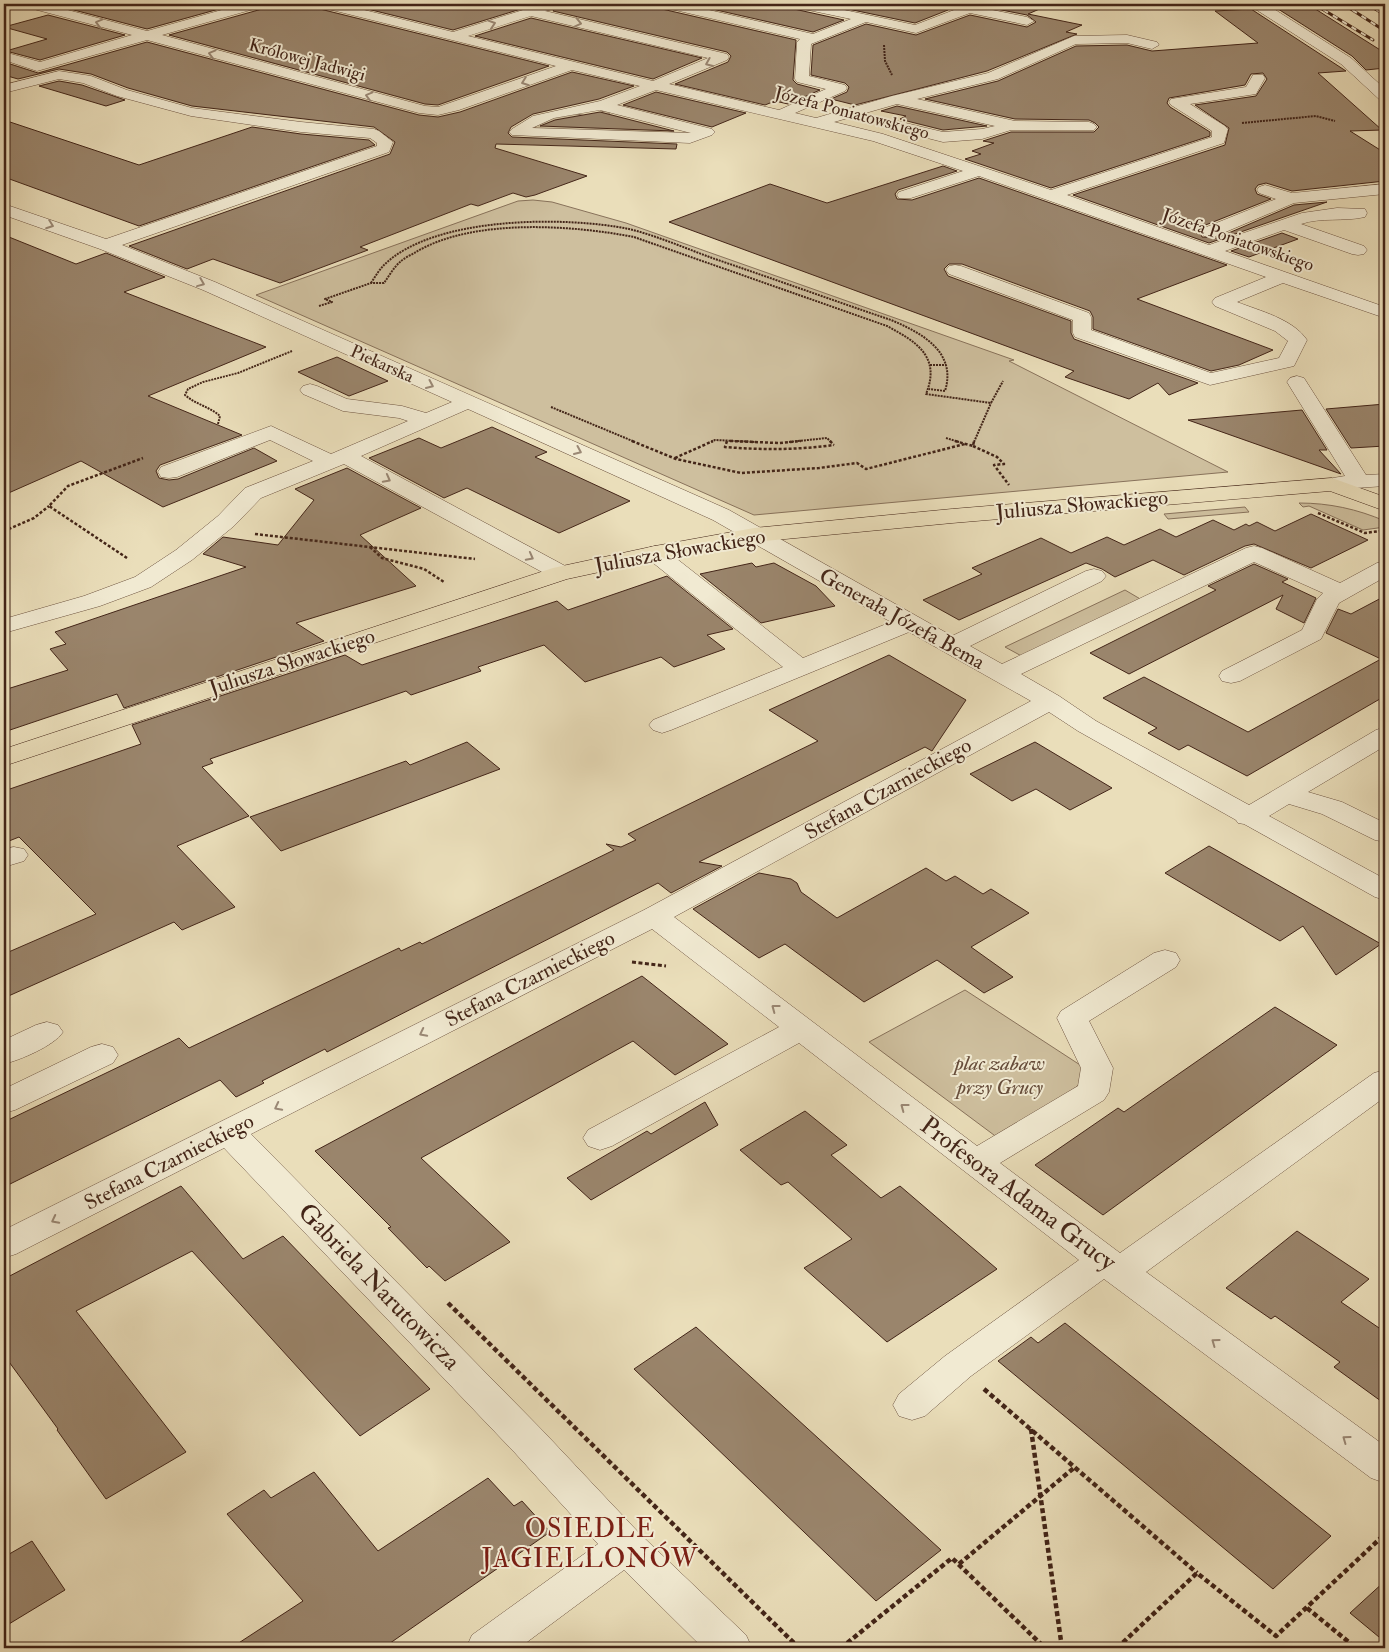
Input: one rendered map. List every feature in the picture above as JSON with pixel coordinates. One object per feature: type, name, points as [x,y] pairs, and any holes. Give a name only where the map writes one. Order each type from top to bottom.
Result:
[{"type":"main road","name":"Juliusza Słowackiego","points":[[4,758],[561,573],[655,553],[754,535],[952,516],[1332,484]]},
{"type":"main road","points":[[1332,484],[1385,505]]},
{"type":"street","name":"Królowej Jadwigi","points":[[31,4],[424,110],[438,111],[454,107],[570,66]]},
{"type":"street","points":[[4,77],[256,4]]},
{"type":"street","name":"Józefa Poniatowskiego","points":[[333,4],[570,66],[878,137],[1382,310]]},
{"type":"street","points":[[454,36],[557,4]]},
{"type":"street","points":[[667,4],[814,38]]},
{"type":"street","points":[[799,4],[916,29]]},
{"type":"street","points":[[941,4],[1027,21]]},
{"type":"street","points":[[1257,4],[1346,61],[1385,97]]},
{"type":"street","points":[[712,14],[736,6]]},
{"type":"street","points":[[895,37],[968,9]]},
{"type":"street","points":[[531,12],[722,57],[655,85],[599,105],[542,118],[523,126],[517,132],[690,138],[707,132],[599,105]]},
{"type":"street","points":[[840,88],[802,79],[804,42],[865,18]]},
{"type":"street","points":[[601,41],[615,44],[637,37]]},
{"type":"street","points":[[817,123],[897,100],[994,76],[1074,40],[1127,39],[1152,45]]},
{"type":"street","points":[[4,56],[40,66]]},
{"type":"street","points":[[4,89],[59,75],[86,79],[122,93],[184,110]]},
{"type":"street","points":[[1051,195],[1156,159],[1220,140],[1220,129],[1176,102],[1251,91],[1258,78]]},
{"type":"street","points":[[781,114],[840,88]]},
{"type":"street","points":[[95,98],[124,105],[184,110],[301,127],[374,134],[385,142],[384,149],[106,245]]},
{"type":"street","points":[[897,100],[1015,126],[1089,127]]},
{"type":"street","points":[[845,114],[942,137],[982,134],[1015,126]]},
{"type":"street","points":[[905,195],[979,171]]},
{"type":"street","points":[[1186,243],[1291,198],[1385,189]]},
{"type":"street","points":[[1265,190],[1291,198]]},
{"type":"street","name":"Piekarska","points":[[4,209],[106,245],[209,286],[721,515],[754,535]]},
{"type":"street","points":[[1208,251],[1302,218],[1337,213],[1359,213]]},
{"type":"street","points":[[1284,224],[1358,250]]},
{"type":"street","points":[[955,270],[1082,317],[1082,333],[1210,379],[1286,362],[1298,340],[1282,327],[1220,302],[1282,277]]},
{"type":"street","points":[[1297,382],[1360,482]]},
{"type":"street","points":[[310,390],[343,405],[402,412],[426,420]]},
{"type":"street","points":[[4,626],[92,601],[143,582],[184,555],[216,529],[253,493],[338,459],[468,402]]},
{"type":"street","points":[[169,472],[271,432],[338,459],[561,573]]},
{"type":"street","name":"Juliusza Słowackiego","points":[[1332,484],[1385,480]]},
{"type":"street","name":"Generała Józefa Bema","points":[[754,535],[1050,701],[1087,726],[1385,892]]},
{"type":"street","points":[[655,553],[800,668]]},
{"type":"street","points":[[1002,674],[1254,553],[1341,592]]},
{"type":"street","points":[[1231,676],[1312,634],[1329,599],[1385,568]]},
{"type":"street","points":[[951,646],[1094,576]]},
{"type":"street","points":[[662,725],[911,623]]},
{"type":"street","name":"Stefana Czarnieckiego","points":[[4,1246],[654,916],[1050,701]]},
{"type":"street","points":[[1248,817],[1385,735]]},
{"type":"street","points":[[1286,794],[1332,808],[1385,834]]},
{"type":"street","name":"Profesora Adama Grucy","points":[[654,916],[1112,1266],[1385,1468]]},
{"type":"street","points":[[976,1162],[1093,1092],[1097,1068],[1072,1018],[1165,960]]},
{"type":"street","points":[[600,1138],[801,1028]]},
{"type":"street","points":[[4,1052],[47,1032]]},
{"type":"street","points":[[4,1102],[102,1055]]},
{"type":"street","points":[[912,1405],[958,1366],[1112,1266],[1385,1081]]},
{"type":"street","name":"Gabriela Narutowicza","points":[[229,1132],[529,1442],[626,1546],[731,1648]]},
{"type":"street","points":[[487,1648],[626,1546]]},
{"type":"path","points":[[840,88],[856,90],[893,75],[884,54],[884,42],[895,37]]},
{"type":"path","points":[[1214,126],[1316,116],[1335,121]]},
{"type":"path","points":[[549,226],[550,222]]},
{"type":"path","points":[[371,282],[384,264],[413,246],[451,233],[499,224],[550,222],[602,225],[650,235],[847,304],[891,320],[914,331],[939,352],[949,376],[945,391],[929,389]]},
{"type":"path","points":[[499,224],[502,229]]},
{"type":"path","points":[[598,229],[602,225]]},
{"type":"path","points":[[329,298],[371,282],[384,283],[396,265],[423,249],[458,237],[502,229],[549,226],[598,229],[641,239],[677,251],[881,324],[915,342],[926,354],[933,375],[926,394],[991,403]]},
{"type":"path","points":[[451,233],[458,237]]},
{"type":"path","points":[[641,239],[650,235]]},
{"type":"path","points":[[413,246],[423,249]]},
{"type":"path","points":[[677,251],[686,248]]},
{"type":"path","points":[[716,265],[725,262]]},
{"type":"path","points":[[384,264],[396,265]]},
{"type":"path","points":[[756,279],[765,275]]},
{"type":"path","points":[[796,294],[806,290]]},
{"type":"path","points":[[838,308],[847,304]]},
{"type":"path","points":[[881,324],[891,320]]},
{"type":"path","points":[[915,342],[927,340]]},
{"type":"path","points":[[930,365],[946,365]]},
{"type":"path","points":[[973,446],[975,436],[1002,381]]},
{"type":"path","points":[[550,406],[674,459],[741,473],[819,468],[856,462],[866,469],[965,444]]},
{"type":"path","points":[[674,459],[715,440],[777,443],[827,438],[834,445],[779,450],[725,448],[727,441]]},
{"type":"path","points":[[946,438],[973,446],[996,457],[1004,464],[994,465],[1012,489]]},
{"type":"path","points":[[777,443],[779,450]]},
{"type":"path","points":[[4,531],[32,521],[49,506]]},
{"type":"path","points":[[1314,511],[1365,533],[1385,530]]},
{"type":"path","points":[[216,529],[484,560]]},
{"type":"path","points":[[370,547],[375,554],[385,560],[424,568],[450,584]]},
{"type":"path","points":[[628,962],[675,967]]},
{"type":"path","points":[[444,1300],[799,1648]]},
{"type":"path","points":[[958,1366],[1197,1573],[1276,1636],[1385,1534]]},
{"type":"path","points":[[1031,1429],[1062,1648]]},
{"type":"path","points":[[959,1564],[1075,1467]]},
{"type":"path","points":[[841,1648],[952,1558],[1045,1648]]},
{"type":"path","points":[[1117,1648],[1197,1573]]},
{"type":"path","points":[[1307,1608],[1356,1648]]},
{"type":"green space","points":[[606,110],[611,111],[608,115],[681,134],[535,128],[535,126],[559,115],[573,113],[590,117]]},
{"type":"green space","points":[[518,201],[552,202],[626,223],[1014,360],[1009,361],[1228,472],[754,515],[256,295]]},
{"type":"green space","points":[[1299,503],[1321,504],[1364,513],[1385,521],[1385,527],[1363,530],[1309,506],[1303,507]]},
{"type":"green space","points":[[1245,507],[1249,512],[1168,519],[1164,514]]},
{"type":"green space","points":[[1125,590],[1142,600],[1027,659],[1005,647]]},
{"type":"green space","name":"plac zabaw przy Grucy","points":[[965,990],[1094,1074],[1002,1141],[869,1042]]},
{"type":"building","points":[[88,4],[237,4],[147,29],[70,9]]},
{"type":"building","points":[[264,4],[317,4],[320,9],[549,66],[438,105],[425,104],[169,35],[262,9]]},
{"type":"building","points":[[347,4],[537,4],[453,30]]},
{"type":"building","points":[[555,4],[659,4],[662,9],[796,40],[793,80],[797,84],[820,90],[788,104],[775,101],[765,105],[675,84],[728,62],[731,56],[727,52],[553,11],[556,7]]},
{"type":"building","points":[[690,4],[791,4],[794,9],[844,20],[813,32]]},
{"type":"building","points":[[824,4],[942,4],[943,8],[948,10],[915,23]]},
{"type":"building","points":[[971,4],[1051,4],[1028,14],[1082,25],[1066,32],[1077,34],[987,71],[855,105],[831,99],[847,92],[849,87],[845,83],[811,75],[813,45],[866,24],[916,35],[970,15],[1027,27],[1036,22],[1027,15]]},
{"type":"building","points":[[1309,5],[1385,53],[1385,68],[1366,70],[1352,56],[1275,7]]},
{"type":"building","points":[[1251,9],[1346,71],[1318,73],[1382,130],[1350,131],[1385,153],[1385,181],[1292,191],[1266,183],[1258,185],[1255,189],[1257,194],[1271,199],[1203,226],[1200,231],[1202,237],[1217,238],[1294,205],[1327,202],[1209,243],[1073,195],[1225,145],[1229,128],[1195,105],[1256,96],[1267,79],[1263,73],[1251,74],[1245,85],[1169,98],[1167,103],[1170,107],[1210,132],[1210,136],[1051,188],[965,159],[981,154],[972,151],[994,143],[983,141],[1011,132],[1094,132],[1099,127],[1095,123],[1089,120],[1015,119],[925,99],[998,81],[1076,46],[1127,45],[1152,51],[1258,43],[1215,11]]},
{"type":"building","points":[[48,15],[125,35],[40,60],[6,51],[47,39],[4,27]]},
{"type":"building","points":[[531,18],[702,58],[653,79],[475,36]]},
{"type":"building","points":[[147,42],[419,115],[438,117],[460,112],[572,72],[634,86],[599,99],[533,114],[511,127],[508,133],[512,137],[677,144],[676,149],[496,144],[495,148],[587,176],[535,195],[526,197],[513,193],[478,206],[471,204],[360,247],[368,250],[280,283],[213,259],[187,269],[129,246],[390,154],[395,142],[374,127],[192,106],[128,88],[91,74],[59,69],[18,79],[4,75],[4,62],[38,73]]},
{"type":"building","points":[[59,81],[82,85],[125,100],[106,106],[39,86]]},
{"type":"building","points":[[656,92],[746,113],[712,127],[623,105]]},
{"type":"building","points":[[897,106],[987,126],[943,130],[900,119],[906,116],[881,111]]},
{"type":"building","points":[[600,112],[674,131],[540,126],[555,120]]},
{"type":"building","points":[[4,120],[139,165],[252,127],[301,134],[369,140],[375,145],[139,226],[4,177]]},
{"type":"building","points":[[943,166],[957,171],[898,190],[895,194],[897,199],[912,200],[979,178],[1227,265],[1137,299],[1273,350],[1239,365],[1211,371],[1093,329],[1093,317],[1090,311],[962,264],[949,264],[944,269],[948,276],[1071,321],[1071,333],[1074,339],[1198,383],[1169,395],[1158,383],[1129,399],[1065,377],[1074,371],[669,222],[770,184],[827,203]]},
{"type":"building","points":[[1282,233],[1298,239],[1249,257],[1231,251]]},
{"type":"building","points":[[4,235],[76,264],[106,253],[165,277],[124,292],[266,347],[148,396],[242,435],[160,465],[156,471],[159,478],[178,479],[254,448],[277,461],[163,507],[81,461],[4,495]]},
{"type":"building","points":[[337,357],[388,381],[349,396],[298,372]]},
{"type":"building","points":[[1385,404],[1385,446],[1351,448],[1326,409]]},
{"type":"building","points":[[1302,410],[1327,450],[1319,450],[1341,474],[1188,420]]},
{"type":"building","points":[[492,427],[547,452],[535,457],[630,501],[559,533],[467,488],[444,498],[369,458],[419,438],[441,448]]},
{"type":"building","points":[[347,468],[421,508],[360,535],[416,586],[296,623],[324,641],[124,708],[117,694],[4,732],[4,690],[68,670],[50,649],[66,644],[55,632],[246,567],[203,554],[223,537],[278,545],[314,500],[295,489]]},
{"type":"building","points":[[1311,514],[1368,540],[1311,568],[1254,544],[1245,546],[1184,575],[1153,560],[1115,577],[1102,569],[1086,563],[959,620],[923,600],[982,574],[972,568],[1041,538],[1071,553],[1107,537],[1124,545],[1160,529],[1176,537],[1213,520],[1234,530],[1246,524],[1249,526],[1257,522],[1275,531]]},
{"type":"building","points":[[752,563],[756,567],[774,563],[816,586],[835,606],[761,623],[700,574]]},
{"type":"building","points":[[1254,564],[1288,579],[1282,582],[1316,598],[1304,623],[1276,609],[1283,595],[1129,674],[1090,653],[1216,590],[1208,586]]},
{"type":"building","points":[[667,576],[733,629],[707,635],[725,649],[674,667],[661,657],[585,682],[544,645],[478,667],[481,671],[411,695],[406,691],[210,759],[213,763],[202,767],[249,816],[177,846],[235,907],[182,930],[174,922],[4,998],[4,954],[96,914],[19,837],[4,843],[4,791],[141,744],[132,725],[345,655],[362,665],[557,601],[568,610]]},
{"type":"building","points":[[1385,596],[1385,696],[1247,776],[1188,745],[1179,750],[1148,733],[1157,728],[1103,698],[1144,677],[1248,732],[1381,659],[1326,633],[1338,609],[1351,614]]},
{"type":"building","points":[[889,655],[966,700],[932,751],[925,747],[699,862],[722,866],[671,893],[658,883],[327,1052],[325,1049],[262,1081],[264,1083],[236,1097],[220,1080],[4,1187],[4,1122],[179,1038],[189,1048],[399,948],[401,951],[420,942],[422,944],[614,850],[606,844],[621,847],[636,840],[628,834],[818,741],[769,710]]},
{"type":"building","points":[[467,742],[500,769],[281,851],[250,817],[406,761],[410,765]]},
{"type":"building","points":[[1035,742],[1112,788],[1070,810],[1036,789],[1012,801],[970,774]]},
{"type":"building","points":[[1209,846],[1381,944],[1336,975],[1303,926],[1280,941],[1165,873]]},
{"type":"building","points":[[926,868],[946,881],[955,876],[983,894],[991,889],[1029,913],[971,947],[1013,977],[984,993],[937,960],[864,1002],[785,944],[759,958],[693,909],[759,873],[791,879],[797,883],[801,892],[837,918]]},
{"type":"building","points":[[642,976],[728,1044],[675,1075],[633,1041],[421,1158],[510,1242],[445,1281],[429,1266],[427,1268],[388,1228],[391,1227],[315,1151]]},
{"type":"building","points":[[1275,1007],[1337,1045],[1103,1215],[1035,1165],[1118,1108],[1124,1112]]},
{"type":"building","points":[[705,1102],[718,1125],[591,1200],[567,1178],[647,1131],[651,1134]]},
{"type":"building","points":[[805,1111],[847,1145],[831,1155],[881,1198],[900,1186],[997,1269],[887,1342],[804,1268],[852,1239],[788,1182],[781,1185],[740,1150]]},
{"type":"building","points":[[181,1186],[243,1259],[283,1236],[430,1389],[360,1436],[192,1251],[76,1311],[186,1452],[106,1499],[4,1355],[4,1279]]},
{"type":"building","points":[[1297,1231],[1369,1279],[1341,1302],[1385,1332],[1385,1404],[1334,1367],[1340,1362],[1275,1316],[1271,1319],[1226,1288]]},
{"type":"building","points":[[1065,1323],[1331,1536],[1273,1589],[998,1361],[1031,1337],[1038,1343]]},
{"type":"building","points":[[696,1327],[941,1550],[876,1601],[634,1369]]},
{"type":"building","points":[[314,1472],[378,1551],[488,1478],[514,1506],[522,1501],[550,1532],[383,1648],[231,1648],[303,1601],[227,1514],[264,1490],[271,1498]]},
{"type":"building","points":[[32,1541],[65,1590],[4,1627],[4,1557]]},
{"type":"building","points":[[1385,1581],[1385,1642],[1350,1613]]},
{"type":"railway","points":[[1314,4],[1373,40]]},
{"type":"railway","points":[[1343,4],[1385,31]]},
{"type":"railway","points":[[1367,4],[1385,15]]},
{"type":"district","name":"OSIEDLE JAGIELLONÓW","points":[[590,1544]]}]
